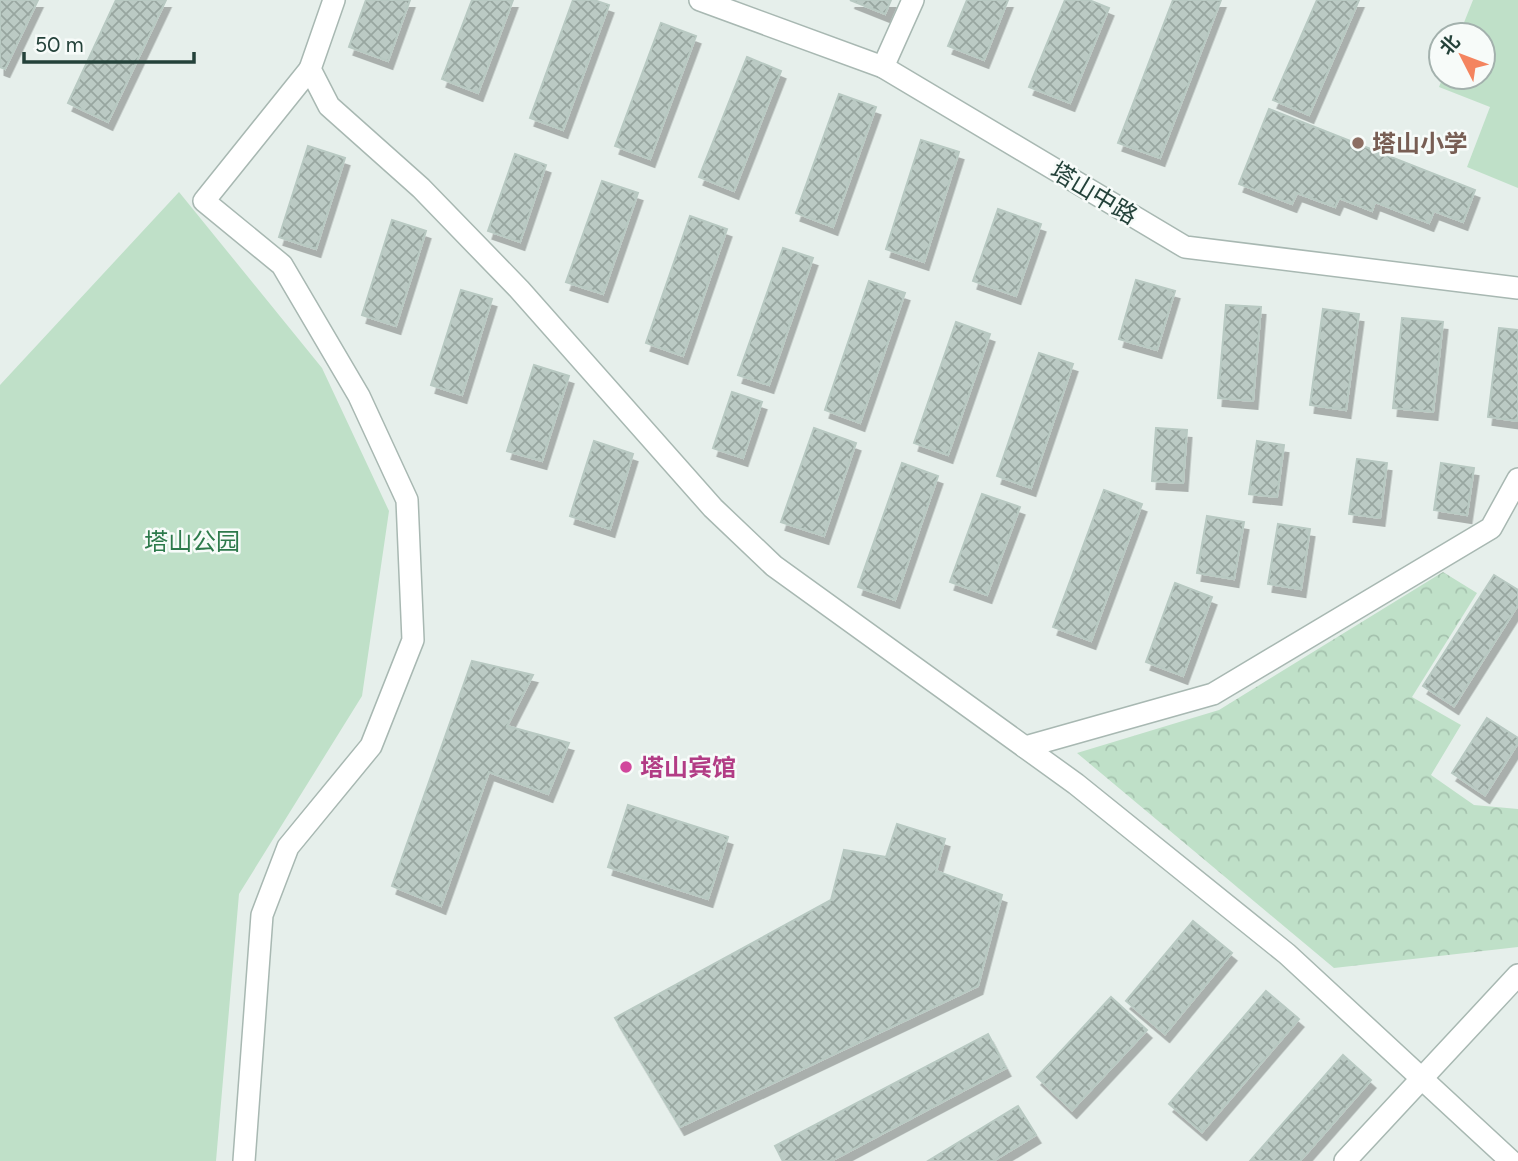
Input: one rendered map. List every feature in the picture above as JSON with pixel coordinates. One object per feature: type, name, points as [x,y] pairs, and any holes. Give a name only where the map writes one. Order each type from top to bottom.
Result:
[{"type":"street","points":[[244,1161],[262,915],[288,847],[372,746],[413,640],[407,500],[359,396],[282,265],[204,201],[310,69],[334,0]]},
{"type":"street","name":"塔山中路","points":[[700,0],[883,67],[1185,247],[1518,288]]},
{"type":"street","points":[[883,67],[913,0]]},
{"type":"street","points":[[310,69],[329,106],[421,188],[519,289],[713,508],[774,566],[1076,784],[1287,954],[1511,1161]]},
{"type":"street","points":[[1026,747],[1213,694],[1491,528],[1518,479]]},
{"type":"street","points":[[1345,1161],[1518,975]]},
{"type":"green space","points":[[1473,0],[1518,0],[1518,188],[1467,167],[1490,107],[1449,91],[1497,91],[1497,21],[1465,21]]},
{"type":"green space","name":"塔山公园","points":[[179,192],[322,368],[389,511],[362,696],[239,894],[216,1161],[0,1161],[0,385]]},
{"type":"green space","points":[[1443,572],[1477,593],[1412,697],[1461,725],[1431,775],[1474,805],[1518,809],[1518,947],[1334,968],[1077,753],[1219,710]]},
{"type":"building","points":[[0,0],[38,0],[5,69],[0,67]]},
{"type":"building","points":[[116,0],[166,0],[108,122],[68,103]]},
{"type":"building","points":[[366,0],[410,0],[388,61],[349,47]]},
{"type":"building","points":[[472,0],[513,0],[478,93],[442,79]]},
{"type":"building","points":[[573,0],[594,0],[609,5],[563,130],[530,118]]},
{"type":"building","points":[[850,0],[891,0],[885,14]]},
{"type":"building","points":[[967,0],[1008,0],[984,60],[948,46]]},
{"type":"building","points":[[1065,0],[1089,0],[1109,8],[1070,103],[1029,87]]},
{"type":"building","points":[[1173,0],[1221,0],[1160,158],[1118,143]]},
{"type":"building","points":[[1317,0],[1359,0],[1309,115],[1273,100]]},
{"type":"building","points":[[661,23],[696,36],[650,159],[615,146]]},
{"type":"building","points":[[747,57],[781,71],[734,191],[699,177]]},
{"type":"building","points":[[839,94],[876,107],[833,227],[796,213]]},
{"type":"building","points":[[1269,109],[1475,190],[1463,222],[1434,211],[1429,223],[1375,202],[1372,211],[1339,198],[1335,207],[1297,193],[1292,204],[1239,184]]},
{"type":"building","points":[[921,140],[959,152],[924,262],[886,249]]},
{"type":"building","points":[[308,146],[345,158],[316,249],[279,237]]},
{"type":"building","points":[[515,154],[546,165],[520,242],[488,231]]},
{"type":"building","points":[[602,181],[638,193],[603,294],[566,282]]},
{"type":"building","points":[[998,209],[1041,224],[1016,296],[973,281]]},
{"type":"building","points":[[690,216],[727,229],[683,356],[646,343]]},
{"type":"building","points":[[392,220],[426,231],[396,326],[362,315]]},
{"type":"building","points":[[783,248],[813,258],[769,385],[738,375]]},
{"type":"building","points":[[1136,280],[1175,291],[1157,350],[1119,339]]},
{"type":"building","points":[[869,281],[905,293],[860,423],[825,410]]},
{"type":"building","points":[[461,290],[492,299],[462,395],[431,385]]},
{"type":"building","points":[[1226,305],[1261,307],[1253,401],[1218,398]]},
{"type":"building","points":[[1323,309],[1359,314],[1346,410],[1310,405]]},
{"type":"building","points":[[1402,318],[1443,322],[1433,412],[1393,408]]},
{"type":"building","points":[[956,322],[990,334],[948,455],[914,443]]},
{"type":"building","points":[[1499,328],[1518,330],[1518,421],[1488,417]]},
{"type":"building","points":[[1039,353],[1073,364],[1031,488],[997,476]]},
{"type":"building","points":[[534,365],[569,376],[542,461],[507,451]]},
{"type":"building","points":[[732,392],[762,402],[743,458],[713,448]]},
{"type":"building","points":[[814,428],[856,443],[824,536],[781,522]]},
{"type":"building","points":[[1156,428],[1187,430],[1183,483],[1152,481]]},
{"type":"building","points":[[594,441],[633,454],[610,529],[570,516]]},
{"type":"building","points":[[1257,441],[1284,445],[1277,497],[1249,494]]},
{"type":"building","points":[[1357,459],[1387,463],[1380,518],[1349,514]]},
{"type":"building","points":[[902,463],[938,476],[895,600],[858,587]]},
{"type":"building","points":[[1441,463],[1474,468],[1467,515],[1434,510]]},
{"type":"building","points":[[1104,490],[1142,504],[1091,641],[1053,627]]},
{"type":"building","points":[[982,494],[1020,507],[987,595],[950,582]]},
{"type":"building","points":[[1207,516],[1244,522],[1234,579],[1197,573]]},
{"type":"building","points":[[1278,524],[1310,529],[1301,589],[1268,584]]},
{"type":"building","points":[[1494,575],[1518,590],[1518,605],[1454,706],[1423,686]]},
{"type":"building","points":[[1175,583],[1212,597],[1183,676],[1146,662]]},
{"type":"building","points":[[472,661],[533,675],[507,726],[569,743],[548,794],[489,772],[441,906],[392,886]]},
{"type":"building","points":[[1487,718],[1518,738],[1518,743],[1485,795],[1452,773]]},
{"type":"building","points":[[628,805],[728,837],[708,899],[608,867]]},
{"type":"building","points":[[897,824],[945,839],[936,871],[1002,895],[978,986],[680,1127],[615,1018],[831,900],[844,850],[886,857]]},
{"type":"building","points":[[1193,921],[1232,953],[1165,1034],[1126,1001]]},
{"type":"building","points":[[1266,991],[1299,1019],[1202,1132],[1169,1104]]},
{"type":"building","points":[[1111,997],[1147,1030],[1072,1110],[1037,1077]]},
{"type":"building","points":[[988,1034],[1006,1068],[831,1161],[783,1161],[775,1146]]},
{"type":"building","points":[[1343,1055],[1371,1080],[1300,1161],[1250,1161]]},
{"type":"building","points":[[1018,1106],[1036,1135],[993,1161],[928,1161]]},
{"type":"place","name":"塔山小学","points":[[1358,143]]},
{"type":"place","name":"塔山宾馆","points":[[626,767]]}]
